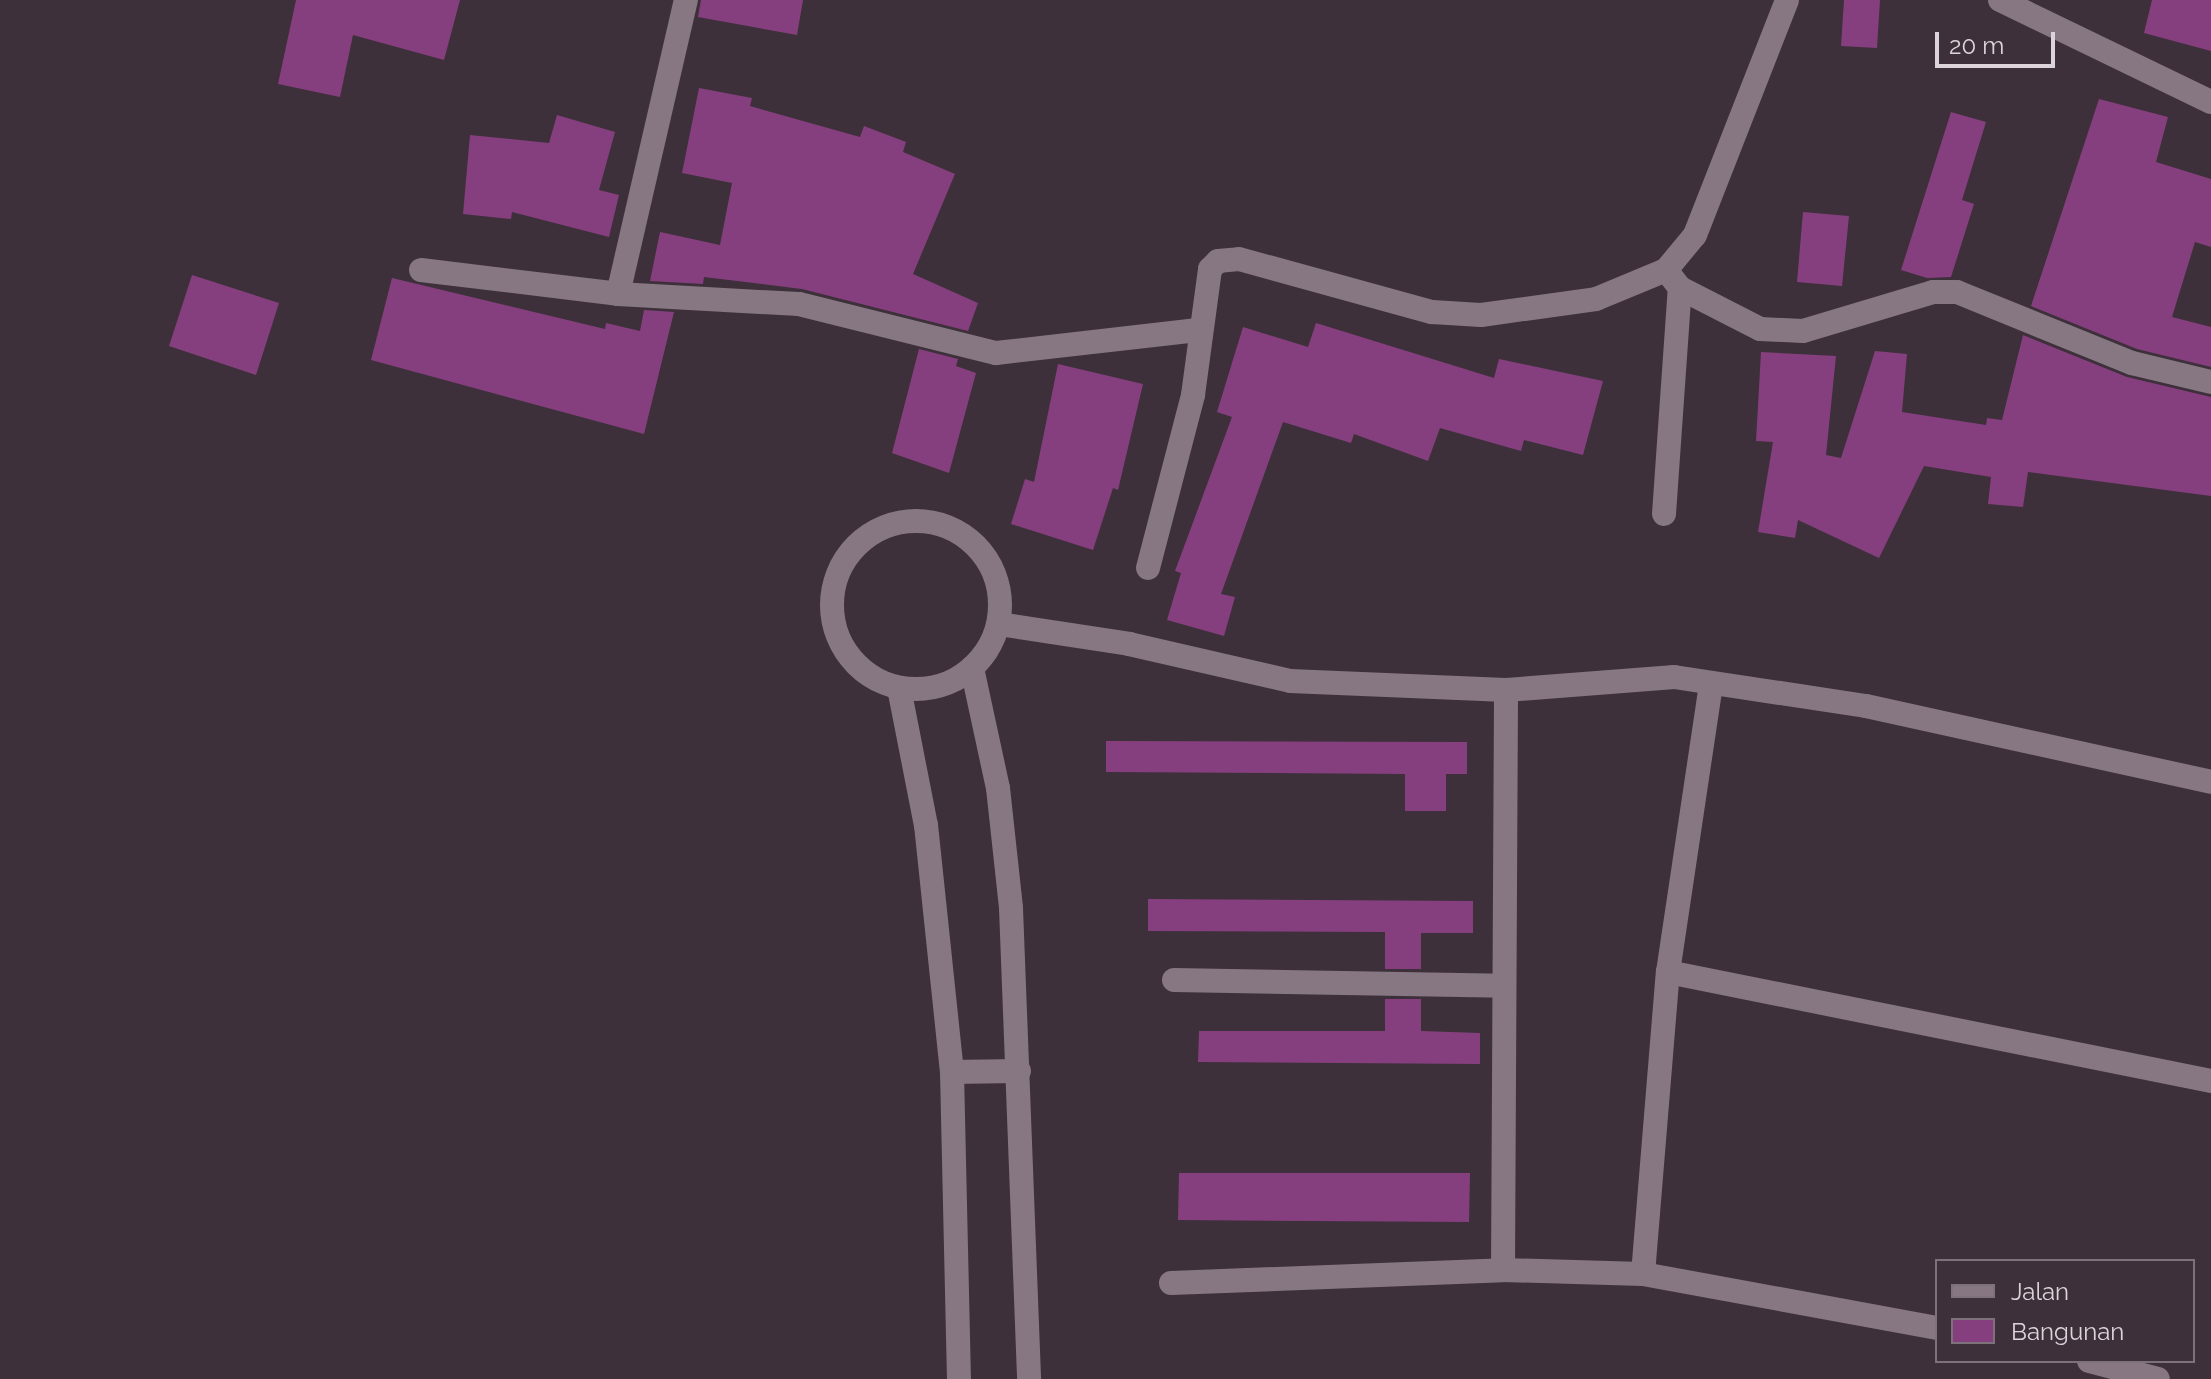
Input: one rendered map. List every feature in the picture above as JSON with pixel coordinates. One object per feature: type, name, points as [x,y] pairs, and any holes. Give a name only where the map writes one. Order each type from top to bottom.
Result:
[{"type":"street","points":[[618,294],[686,0]]},
{"type":"street","points":[[1664,514],[1673,279],[1695,235],[1787,0]]},
{"type":"street","points":[[2000,0],[2211,102]]},
{"type":"street","points":[[1148,568],[1193,395],[1198,330],[1210,269],[1228,258],[1382,301],[1481,315],[1596,299],[1673,279],[1760,329],[1803,331],[1933,292],[1957,292],[2132,363],[2211,382]]},
{"type":"street","points":[[421,270],[618,294],[799,304],[996,353],[1198,330]]},
{"type":"street","points":[[934,523],[980,549],[994,572],[999,624],[972,668],[938,687],[899,688],[853,663],[831,615],[842,563],[881,528],[934,523]]},
{"type":"street","points":[[999,624],[1129,644],[1290,681],[1506,690],[1674,677],[1866,706],[2211,782]]},
{"type":"street","points":[[972,668],[998,788],[1019,1071],[1029,1379]]},
{"type":"street","points":[[1643,1274],[1668,972],[1711,683]]},
{"type":"street","points":[[899,688],[926,825],[952,1072],[959,1379]]},
{"type":"street","points":[[1503,1270],[1506,690]]},
{"type":"street","points":[[1668,972],[2211,1081]]},
{"type":"street","points":[[1174,980],[1504,986]]},
{"type":"street","points":[[952,1072],[1019,1071]]},
{"type":"street","points":[[1171,1283],[1503,1270],[1643,1274],[1935,1328]]},
{"type":"street","points":[[2097,1363],[2158,1379]]},
{"type":"building","points":[[296,0],[460,0],[444,60],[353,35],[340,97],[278,84]]},
{"type":"building","points":[[701,0],[803,0],[797,35],[698,17]]},
{"type":"building","points":[[1844,0],[1880,0],[1877,48],[1841,46]]},
{"type":"building","points":[[2152,0],[2211,0],[2211,51],[2144,33]]},
{"type":"building","points":[[699,88],[752,98],[750,106],[860,137],[864,126],[906,142],[903,152],[955,174],[913,274],[978,303],[968,331],[802,289],[704,277],[703,284],[650,281],[660,232],[720,245],[732,183],[682,173]]},
{"type":"building","points":[[2099,99],[2168,117],[2156,162],[2211,179],[2211,247],[2195,242],[2172,317],[2211,327],[2211,367],[2137,349],[2031,306]]},
{"type":"building","points":[[1951,112],[1986,122],[1962,200],[1974,204],[1951,277],[1927,278],[1901,270]]},
{"type":"building","points":[[557,115],[615,132],[599,190],[619,195],[609,237],[512,212],[511,219],[463,214],[470,135],[549,143]]},
{"type":"building","points":[[1803,212],[1849,216],[1842,286],[1797,282]]},
{"type":"building","points":[[192,275],[279,303],[256,375],[169,346]]},
{"type":"building","points":[[392,278],[605,329],[606,323],[640,331],[644,310],[674,312],[644,434],[371,360]]},
{"type":"building","points":[[1316,323],[1494,378],[1499,359],[1603,381],[1583,455],[1524,440],[1521,451],[1440,428],[1428,461],[1354,434],[1351,443],[1283,422],[1221,594],[1235,597],[1224,636],[1167,620],[1181,573],[1175,571],[1232,417],[1217,412],[1243,327],[1308,347]]},
{"type":"building","points":[[2023,335],[2127,377],[2211,397],[2211,496],[2028,472],[2023,507],[1988,504],[1991,477],[1924,466],[1879,558],[1798,520],[1795,538],[1758,532],[1773,442],[1756,441],[1761,352],[1836,356],[1826,455],[1841,458],[1875,351],[1907,354],[1902,412],[1986,425],[1987,418],[2002,420]]},
{"type":"building","points":[[919,349],[958,359],[956,366],[976,373],[949,473],[892,453]]},
{"type":"building","points":[[1058,364],[1143,384],[1118,490],[1113,488],[1093,550],[1011,524],[1025,479],[1034,482]]},
{"type":"building","points":[[1106,741],[1467,742],[1467,774],[1446,774],[1446,811],[1405,811],[1405,774],[1106,772]]},
{"type":"building","points":[[1148,899],[1473,901],[1473,933],[1421,933],[1421,969],[1385,969],[1385,932],[1148,931]]},
{"type":"building","points":[[1385,999],[1421,999],[1421,1031],[1480,1033],[1480,1064],[1198,1062],[1199,1031],[1385,1031]]},
{"type":"building","points":[[1179,1173],[1470,1173],[1469,1222],[1178,1220]]}]
